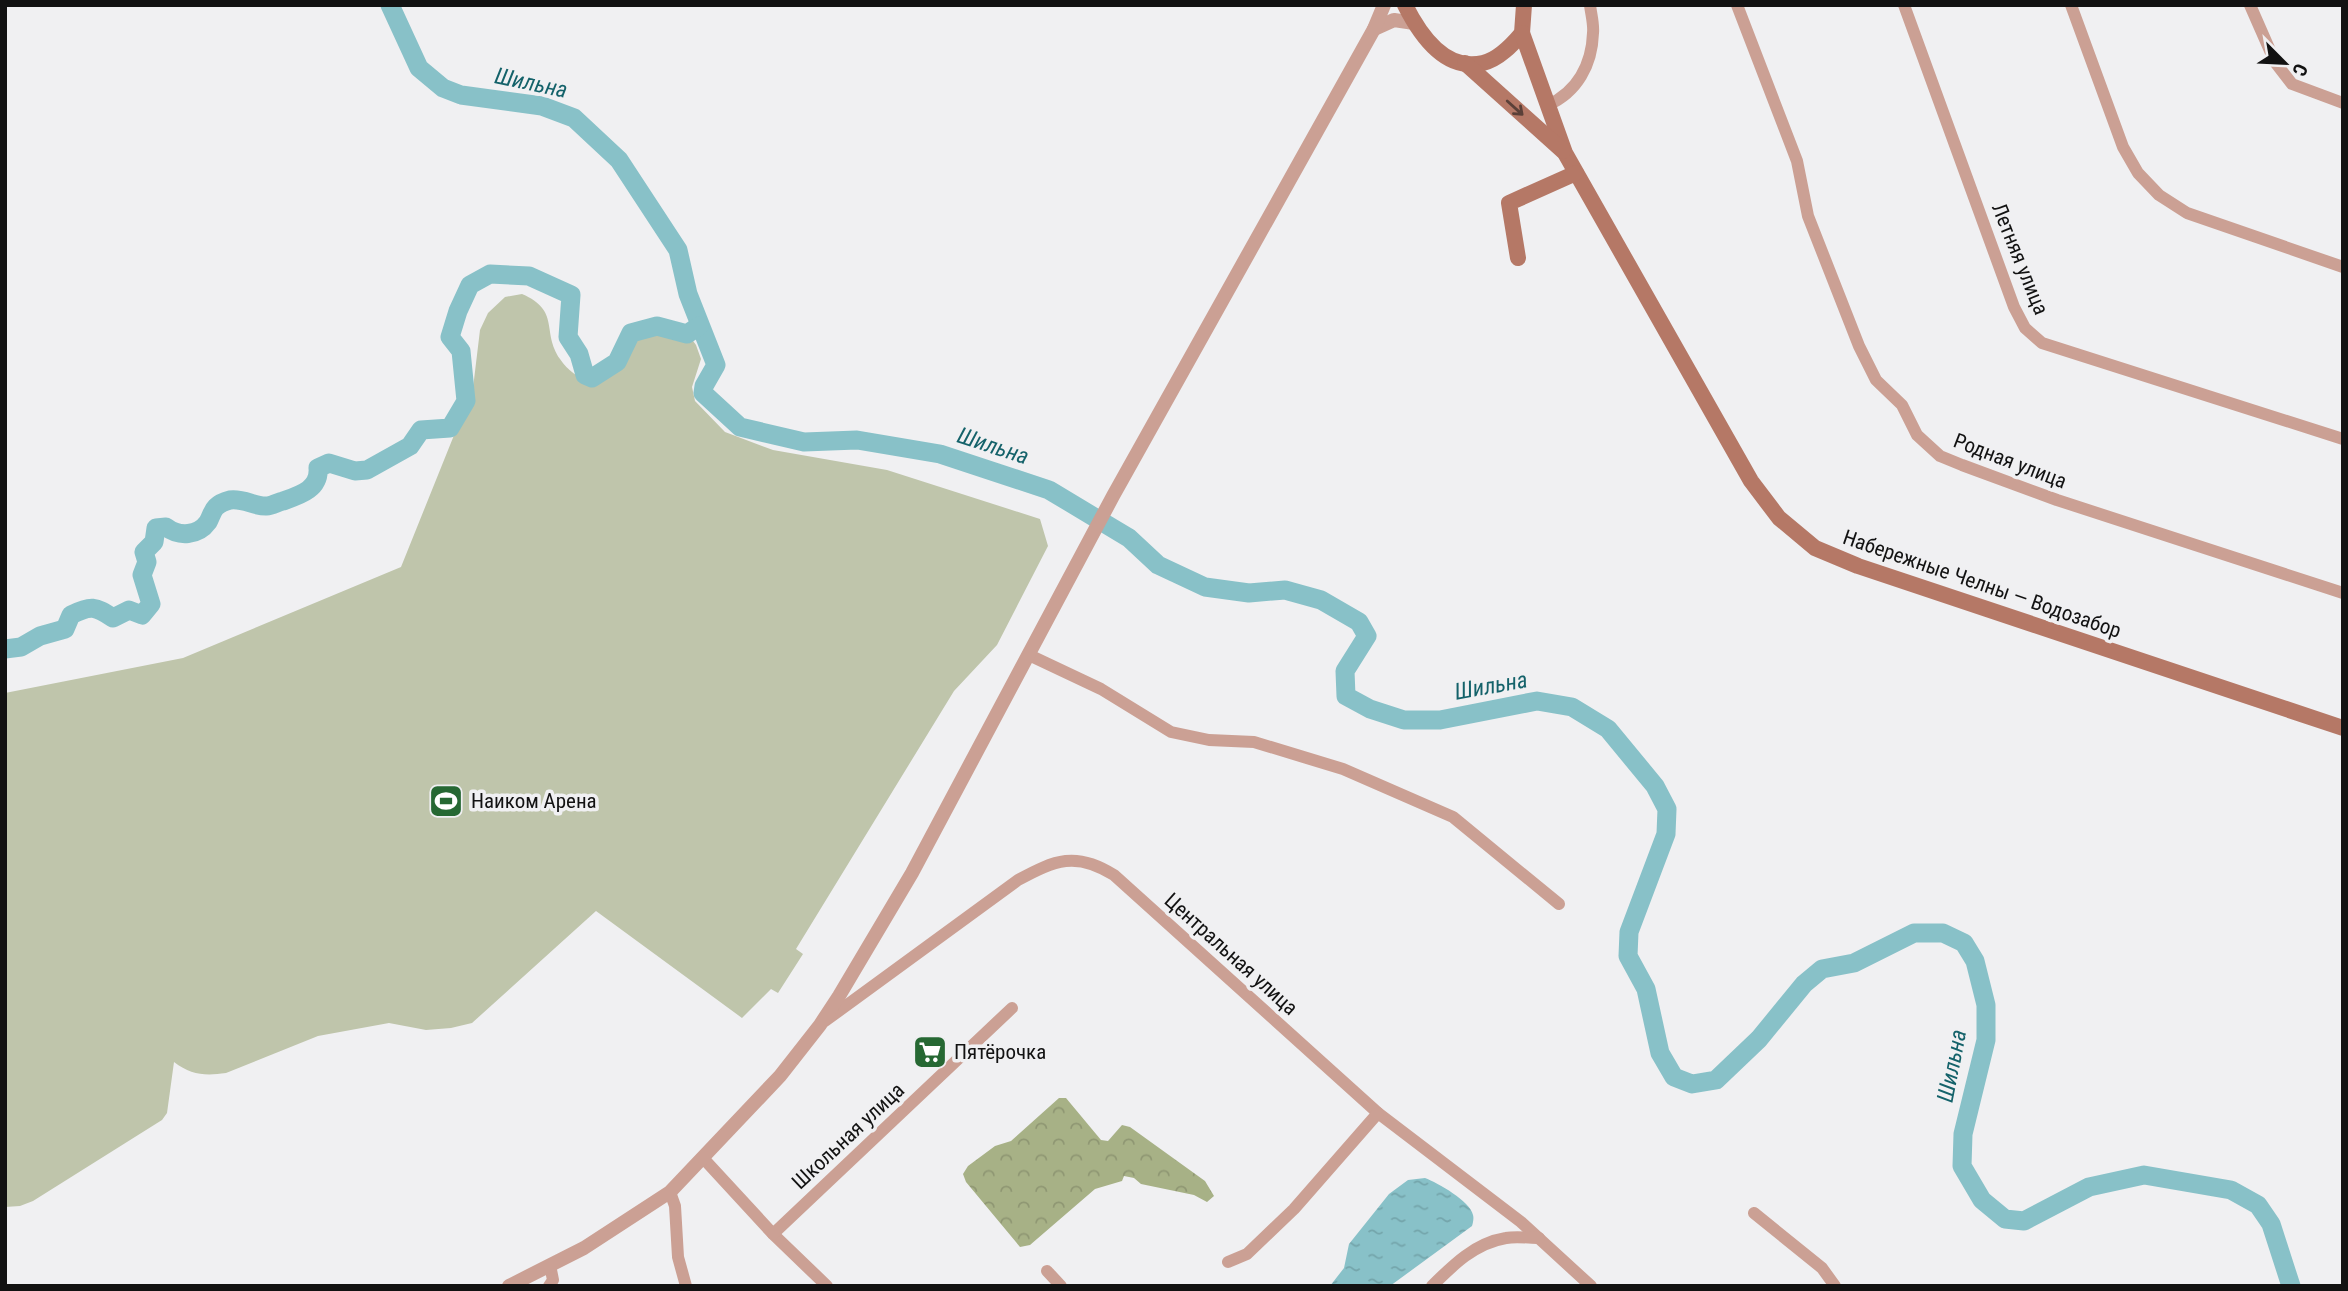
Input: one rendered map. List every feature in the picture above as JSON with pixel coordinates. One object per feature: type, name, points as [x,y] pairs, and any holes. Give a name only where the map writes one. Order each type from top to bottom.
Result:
[{"type":"main road","name":"Набережные Челны — Водозабор","points":[[1405,5],[1414,23],[1433,48],[1456,63],[1465,63],[1565,153]]},
{"type":"main road","name":"Набережные Челны — Водозабор","points":[[1524,5],[1522,33],[1565,153],[1751,481],[1779,518],[1815,548],[1858,566],[2343,728]]},
{"type":"main road","points":[[1465,63],[1483,63],[1505,51],[1522,33]]},
{"type":"main road","points":[[1518,258],[1509,203],[1576,173]]},
{"type":"street","points":[[509,1286],[584,1248],[670,1192],[780,1076],[820,1025],[912,873],[1113,496],[1374,29],[1384,5]]},
{"type":"street","points":[[1548,105],[1571,91],[1586,69],[1593,33],[1590,5]]},
{"type":"street","name":"Родная улица","points":[[1737,5],[1797,161],[1808,216],[1858,346],[1877,380],[1902,405],[1917,435],[1940,456],[1962,465],[2057,500],[2343,593]]},
{"type":"street","name":"Летняя улица","points":[[1904,5],[2014,307],[2025,328],[2042,343],[2343,439]]},
{"type":"street","points":[[2071,5],[2123,147],[2138,173],[2158,195],[2187,214],[2343,267]]},
{"type":"street","points":[[2250,5],[2275,62],[2292,84],[2343,103]]},
{"type":"street","points":[[1374,29],[1394,20],[1414,23]]},
{"type":"street","points":[[1029,655],[1101,689],[1171,732],[1209,740],[1254,742],[1343,769],[1453,817],[1559,904]]},
{"type":"street","name":"Центральная улица","points":[[820,1025],[1018,880],[1044,866],[1068,860],[1085,860],[1097,864],[1114,875],[1378,1113],[1521,1222],[1591,1286]]},
{"type":"street","points":[[859,964],[864,979],[878,982]]},
{"type":"street","name":"Школьная улица","points":[[773,1234],[1012,1008]]},
{"type":"street","points":[[1228,1262],[1247,1254],[1294,1209],[1378,1113]]},
{"type":"street","points":[[703,1158],[773,1234],[827,1286]]},
{"type":"street","points":[[670,1192],[675,1206],[678,1257],[686,1286]]},
{"type":"street","points":[[1754,1213],[1822,1268],[1835,1286]]},
{"type":"street","points":[[1508,1237],[1521,1222]]},
{"type":"street","points":[[1432,1286],[1468,1253],[1492,1242],[1508,1237],[1540,1238]]},
{"type":"street","points":[[550,1265],[553,1280],[550,1286]]},
{"type":"street","points":[[1047,1271],[1061,1286]]},
{"type":"green space","name":"Наиком Арена","points":[[522,294],[542,307],[555,349],[563,363],[590,383],[620,367],[629,348],[645,332],[662,325],[673,325],[685,330],[696,345],[701,359],[692,387],[695,401],[725,432],[773,450],[887,470],[1040,519],[1048,546],[997,645],[954,691],[796,949],[803,954],[778,993],[771,989],[742,1018],[596,911],[472,1023],[426,1030],[389,1023],[318,1036],[226,1073],[198,1074],[174,1062],[167,1113],[162,1120],[33,1201],[20,1206],[5,1207],[5,693],[183,658],[401,567],[473,388],[480,330],[488,313],[505,297]]},
{"type":"green space","points":[[1059,1098],[1066,1098],[1101,1140],[1108,1141],[1122,1125],[1130,1127],[1205,1181],[1214,1196],[1207,1202],[1194,1195],[1141,1184],[1134,1178],[1124,1176],[1122,1181],[1095,1189],[1030,1245],[1020,1247],[966,1182],[963,1174],[968,1166],[995,1146],[1011,1141]]},
{"type":"water","points":[[1425,1178],[1445,1188],[1466,1204],[1473,1215],[1472,1226],[1390,1286],[1330,1286],[1344,1268],[1349,1244],[1389,1194],[1408,1180]]},
{"type":"waterway","name":"Шильна","points":[[390,5],[419,68],[443,88],[461,95],[542,106],[574,118],[619,160],[678,250],[688,294],[716,365],[703,393],[740,427],[804,442],[857,440],[940,454],[1049,490],[1129,538],[1158,565],[1205,587],[1249,593],[1285,590],[1321,600],[1359,622],[1367,636],[1345,671],[1346,696],[1370,709],[1404,720],[1440,720],[1537,701],[1572,707],[1608,729],[1655,786],[1667,809],[1666,834],[1629,932],[1628,956],[1646,989],[1660,1053],[1674,1077],[1692,1084],[1716,1080],[1759,1039],[1804,984],[1822,969],[1854,963],[1914,933],[1943,933],[1964,943],[1975,961],[1986,1005],[1986,1040],[1963,1134],[1962,1166],[1982,1200],[2005,1219],[2024,1221],[2089,1187],[2144,1175],[2231,1190],[2258,1205],[2271,1224],[2291,1286]]},
{"type":"waterway","points":[[5,649],[21,647],[40,636],[65,629],[71,615],[83,610],[97,609],[113,618],[129,610],[142,615],[151,604],[142,575],[147,562],[144,552],[154,542],[156,528],[166,527],[182,534],[194,532],[204,527],[215,509],[225,502],[235,500],[271,505],[308,490],[316,481],[318,468],[329,463],[355,471],[367,470],[410,446],[421,430],[450,428],[466,401],[461,351],[450,337],[470,285],[490,274],[529,276],[571,295],[568,337],[579,354],[585,375],[592,378],[617,362],[631,333],[657,326],[687,334],[699,326]]},
{"type":"place","name":"Наиком Арена","points":[[446,801]]},
{"type":"place","name":"Пятёрочка","points":[[930,1052]]}]
